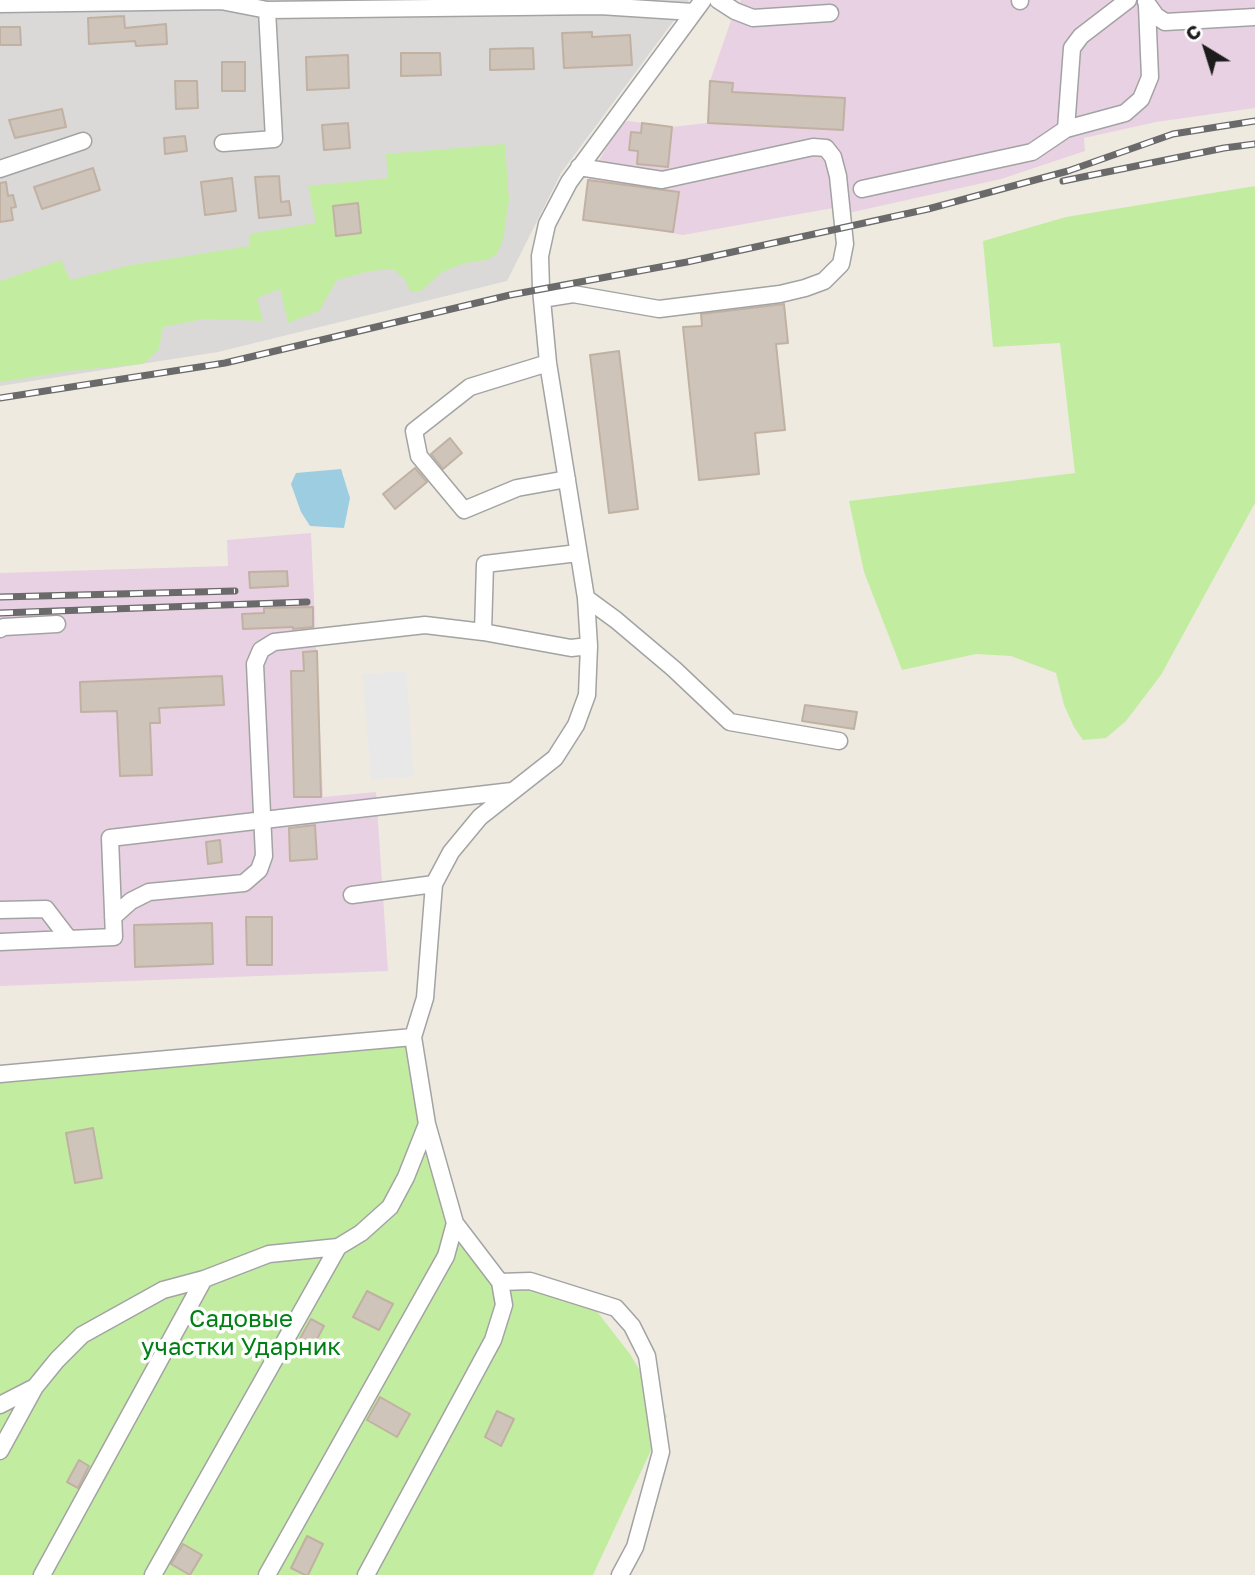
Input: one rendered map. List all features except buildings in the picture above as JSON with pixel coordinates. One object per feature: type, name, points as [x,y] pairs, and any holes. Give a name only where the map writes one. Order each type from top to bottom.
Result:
[{"type":"street","points":[[718,0],[752,18],[830,13]]},
{"type":"street","points":[[1066,129],[1072,48],[1081,36],[1128,0]]},
{"type":"street","points":[[0,4],[221,1],[267,10],[698,6]]},
{"type":"street","points":[[862,189],[1032,152],[1066,129],[1125,113],[1141,99],[1150,77],[1146,3]]},
{"type":"street","points":[[1146,3],[1165,22],[1255,18]]},
{"type":"street","points":[[366,1575],[493,1340],[504,1305],[500,1282],[455,1223],[427,1124],[413,1037],[425,998],[433,884],[451,852],[480,817],[555,758],[576,725],[587,695],[589,646],[586,598],[548,363],[540,256],[547,224],[569,182],[698,6]]},
{"type":"street","points":[[223,143],[274,139],[267,10]]},
{"type":"street","points":[[0,169],[83,141]]},
{"type":"street","points":[[542,299],[573,293],[659,309],[780,294],[805,288],[824,281],[841,264],[845,244],[838,176],[833,157],[826,148],[813,147],[662,180],[579,167]]},
{"type":"street","points":[[548,363],[470,387],[414,431],[419,456],[464,510],[517,488],[567,480]]},
{"type":"street","points":[[483,632],[485,565],[578,553]]},
{"type":"street","points":[[586,598],[674,669],[730,722],[839,741]]},
{"type":"street","points":[[0,629],[57,624]]},
{"type":"street","points":[[113,917],[131,901],[149,892],[244,883],[259,870],[264,856],[255,664],[261,650],[274,642],[425,625],[483,632],[570,649],[589,646]]},
{"type":"street","points":[[0,942],[114,937],[110,838],[512,791]]},
{"type":"street","points":[[352,895],[433,884]]},
{"type":"street","points":[[0,909],[46,909],[69,939]]},
{"type":"street","points":[[0,1074],[413,1037]]},
{"type":"street","points":[[0,1451],[35,1387],[82,1335],[163,1290],[204,1279],[270,1254],[338,1247],[361,1233],[390,1207],[406,1177],[427,1124]]},
{"type":"street","points":[[267,1575],[446,1256],[455,1223]]},
{"type":"street","points":[[153,1575],[338,1247]]},
{"type":"street","points":[[42,1575],[204,1279]]},
{"type":"street","points":[[500,1282],[530,1281],[616,1308],[632,1326],[647,1356],[661,1452],[635,1547],[620,1575]]},
{"type":"street","points":[[0,1405],[35,1387]]},
{"type":"shaded area","points":[[0,0],[689,0],[561,173],[507,281],[218,352],[0,386]]},
{"type":"shaded area","points":[[741,0],[1255,0],[1255,108],[1156,122],[1084,138],[1085,151],[1001,179],[844,214],[844,206],[683,235],[583,217],[588,180],[619,125],[628,121],[672,127],[707,123],[710,81]]},
{"type":"shaded area","points":[[311,533],[323,797],[376,792],[388,971],[0,986],[0,573],[228,566],[227,540]]},
{"type":"shaded area","points":[[406,671],[414,776],[371,780],[363,674]]},
{"type":"green space","points":[[505,144],[509,200],[503,240],[497,254],[487,260],[465,263],[442,272],[421,291],[410,292],[406,281],[393,269],[370,271],[337,280],[319,311],[288,323],[280,289],[257,298],[263,321],[203,319],[163,327],[159,349],[143,364],[70,371],[0,382],[0,281],[61,260],[70,280],[131,265],[250,246],[249,234],[316,223],[308,186],[388,178],[386,154]]},
{"type":"green space","points":[[1255,186],[1255,503],[1161,675],[1126,721],[1106,738],[1083,740],[1064,705],[1056,673],[1011,656],[976,654],[902,670],[864,572],[849,501],[1075,473],[1060,343],[993,347],[983,241],[1066,217]]},
{"type":"green space","name":"Садовые участки Ударник","points":[[413,1037],[455,1223],[500,1282],[592,1305],[630,1354],[667,1416],[593,1575],[0,1575],[0,1074]]},
{"type":"water","points":[[341,469],[350,498],[344,528],[310,526],[301,512],[291,484],[296,473]]},
{"type":"railway","points":[[0,398],[225,363],[510,295],[687,262],[928,209],[1068,171],[1173,134],[1255,121]]},
{"type":"railway","points":[[1063,181],[1255,144]]},
{"type":"railway","points":[[0,597],[235,591]]},
{"type":"railway","points":[[0,613],[307,602]]}]
